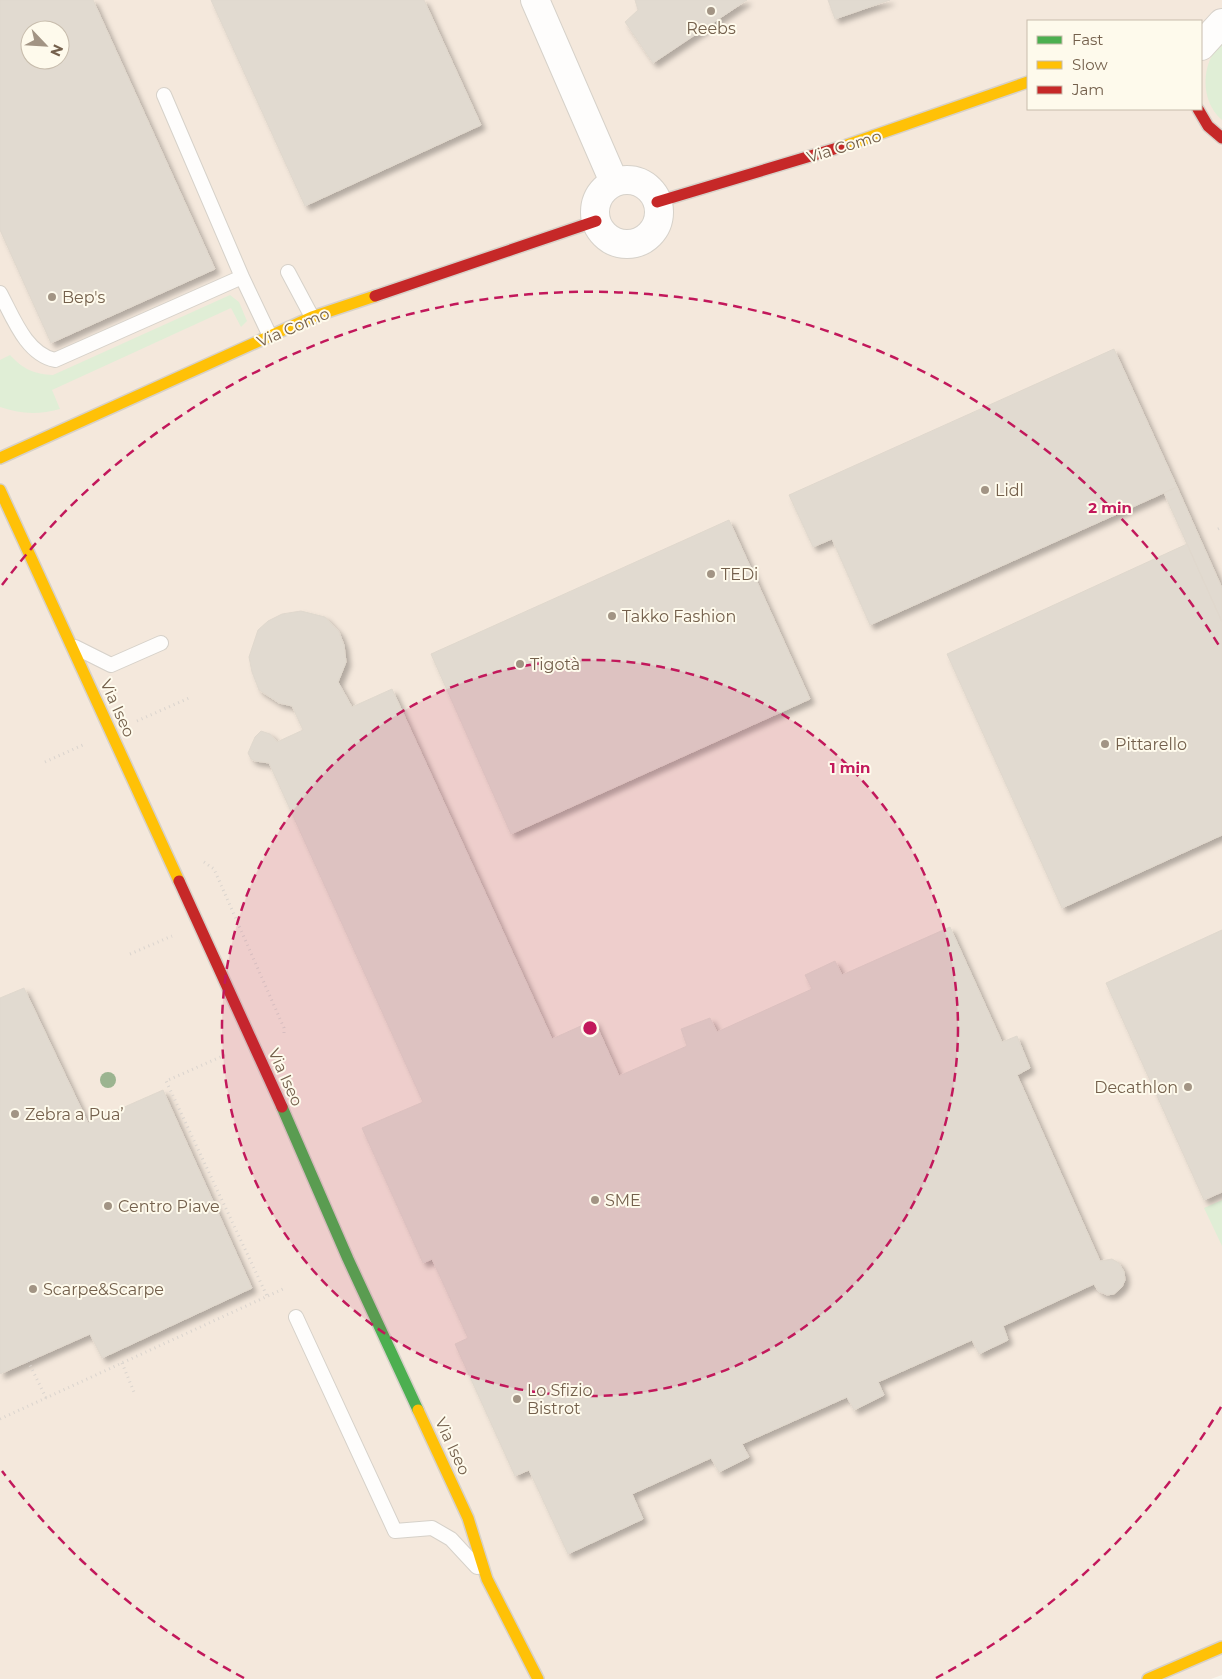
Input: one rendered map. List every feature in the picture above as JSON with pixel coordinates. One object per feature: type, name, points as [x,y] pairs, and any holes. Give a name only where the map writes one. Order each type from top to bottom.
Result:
[{"type":"street","points":[[535,0],[614,182]]},
{"type":"street","name":"Via Como","points":[[657,202],[866,140],[1027,82]]},
{"type":"street","points":[[1199,110],[1208,126],[1222,138]]},
{"type":"street","points":[[631,180],[642,183],[649,189],[657,202],[659,215],[654,228],[637,242],[625,244],[614,242],[601,232],[596,222],[596,203],[603,190],[614,182],[631,180]]},
{"type":"street","name":"Via Como","points":[[0,458],[312,317],[596,222]]},
{"type":"street","name":"Via Iseo","points":[[0,490],[314,1177],[348,1259],[468,1518],[487,1579],[538,1679]]},
{"type":"street","points":[[1148,1679],[1222,1646]]},
{"type":"lane","points":[[164,95],[242,277],[270,336]]},
{"type":"lane","points":[[288,272],[312,317]]},
{"type":"lane","points":[[0,293],[27,341],[43,358],[55,360],[242,277]]},
{"type":"lane","points":[[72,646],[111,664],[161,643]]},
{"type":"lane","points":[[296,1317],[395,1531],[432,1528],[451,1539],[487,1579]]},
{"type":"path","points":[[1218,529],[1222,527]]},
{"type":"path","points":[[130,954],[174,934]]},
{"type":"path","points":[[228,1054],[166,1081],[267,1296]]},
{"type":"path","points":[[0,1419],[283,1289]]},
{"type":"path","points":[[28,1362],[46,1398]]},
{"type":"path","points":[[122,1363],[134,1392]]},
{"type":"shaded area","points":[[0,0],[1222,0],[1222,1675],[1211,1679],[0,1679]]},
{"type":"green space","points":[[1222,42],[1222,120],[1209,102],[1206,92],[1206,81],[1210,60]]},
{"type":"green space","points":[[230,295],[239,302],[247,321],[241,327],[231,308],[52,390],[60,409],[30,413],[0,407],[0,360],[10,355],[29,370],[53,375]]},
{"type":"green space","points":[[1222,1200],[1222,1246],[1204,1208]]},
{"type":"building","points":[[0,0],[93,0],[215,269],[51,343],[0,230]]},
{"type":"building","points":[[211,0],[424,0],[481,125],[305,206]]},
{"type":"building","points":[[635,0],[747,0],[653,63],[625,22],[638,10]]},
{"type":"building","points":[[828,0],[890,0],[835,19]]},
{"type":"building","name":"Lidl","points":[[1114,349],[1177,487],[870,625],[832,539],[813,547],[789,495]]},
{"type":"building","points":[[1177,487],[1222,588],[1222,622],[1164,493]]},
{"type":"building","points":[[729,520],[810,699],[511,834],[431,654]]},
{"type":"building","name":"Pittarello","points":[[1187,544],[1222,622],[1222,835],[1062,908],[947,654]]},
{"type":"building","points":[[301,611],[325,617],[339,632],[344,645],[346,662],[338,682],[352,707],[392,689],[552,1039],[594,1020],[619,1076],[687,1046],[681,1029],[710,1018],[717,1032],[812,989],[805,975],[835,961],[842,975],[950,927],[1002,1042],[1017,1036],[1030,1068],[1017,1075],[1100,1261],[1112,1259],[1119,1263],[1124,1272],[1125,1280],[1122,1287],[1114,1294],[1107,1295],[1098,1291],[1094,1284],[1003,1326],[1008,1340],[979,1354],[972,1340],[878,1382],[884,1395],[854,1410],[847,1397],[742,1444],[749,1457],[719,1472],[711,1458],[632,1494],[643,1519],[568,1554],[529,1470],[515,1476],[455,1344],[468,1338],[432,1259],[423,1263],[362,1128],[423,1102],[269,763],[255,761],[251,759],[248,753],[255,737],[261,731],[270,734],[277,742],[303,730],[292,706],[279,703],[259,690],[249,657],[258,630],[268,621],[282,614]]},
{"type":"building","name":"Decathlon","points":[[1222,930],[1222,1192],[1204,1200],[1106,983]]},
{"type":"building","name":"Centro Piave","points":[[24,988],[88,1123],[163,1090],[252,1288],[102,1358],[90,1334],[0,1374],[0,998]]},
{"type":"traffic: fast","points":[[282,1107],[348,1259],[418,1410]]},
{"type":"traffic: slow","points":[[844,146],[1027,82]]},
{"type":"traffic: slow","points":[[0,458],[312,317],[375,296]]},
{"type":"traffic: slow","points":[[0,490],[179,881]]},
{"type":"traffic: slow","points":[[418,1410],[468,1518],[487,1579],[538,1679]]},
{"type":"traffic: slow","points":[[1148,1679],[1222,1647]]},
{"type":"traffic: jam","points":[[1199,110],[1208,126],[1222,138]]},
{"type":"traffic: jam","points":[[657,202],[844,146]]},
{"type":"traffic: jam","points":[[375,296],[596,221]]},
{"type":"traffic: jam","points":[[179,881],[282,1107]]},
{"type":"place","name":"Reebs","points":[[711,11]]},
{"type":"place","name":"Bep's","points":[[52,297]]},
{"type":"place","name":"Lidl","points":[[985,490]]},
{"type":"place","name":"TEDi","points":[[711,574]]},
{"type":"place","name":"Takko Fashion","points":[[612,616]]},
{"type":"place","name":"Tigotà","points":[[520,664]]},
{"type":"place","name":"Pittarello","points":[[1105,744]]},
{"type":"place","name":"Decathlon","points":[[1188,1087]]},
{"type":"place","name":"Zebra a Pua’","points":[[15,1114]]},
{"type":"place","name":"SME","points":[[595,1200]]},
{"type":"place","name":"Centro Piave","points":[[108,1206]]},
{"type":"place","name":"Scarpe&Scarpe","points":[[33,1289]]},
{"type":"place","name":"Lo Sfizio Bistrot","points":[[517,1399]]}]
